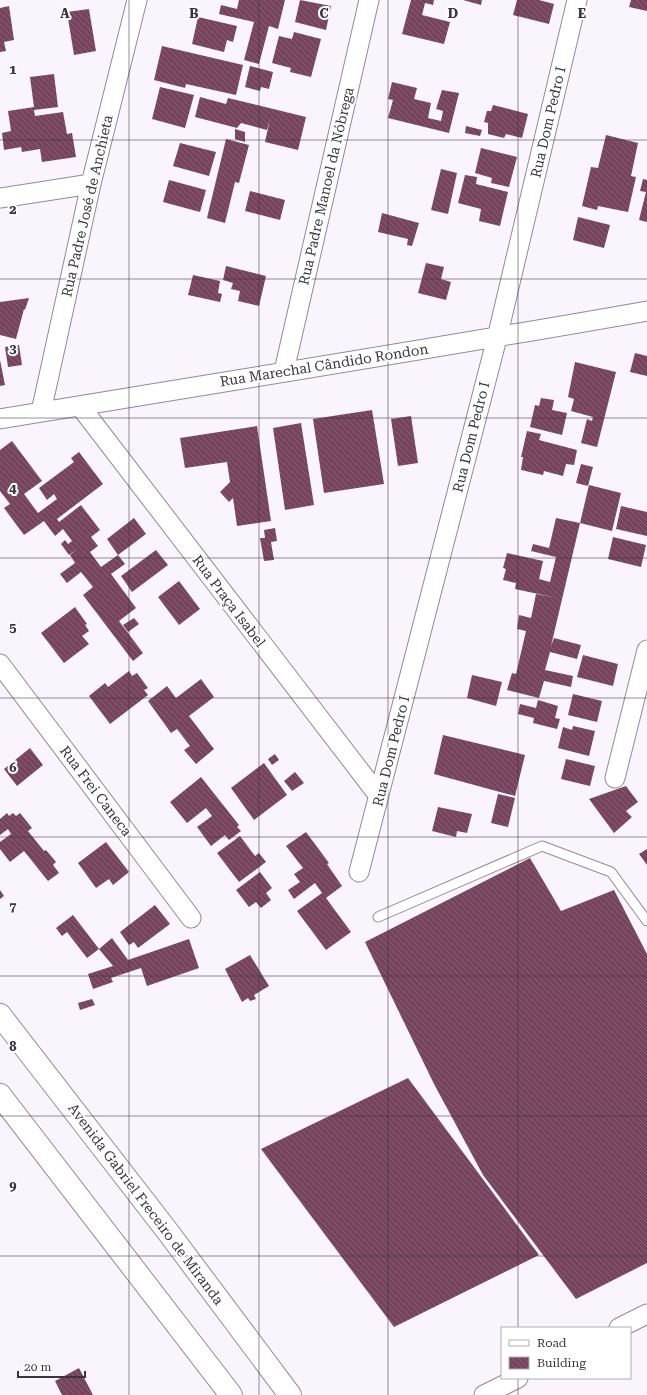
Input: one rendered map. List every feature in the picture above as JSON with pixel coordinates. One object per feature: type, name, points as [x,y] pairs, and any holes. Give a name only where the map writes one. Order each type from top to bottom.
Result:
[{"type":"street","name":"Rua Padre José de Anchieta","points":[[41,412],[91,184],[137,0]]},
{"type":"street","name":"Rua Padre Manoel da Nóbrega","points":[[284,371],[369,0]]},
{"type":"street","name":"Rua Dom Pedro I","points":[[360,872],[497,338],[577,0]]},
{"type":"street","points":[[0,198],[91,184]]},
{"type":"street","name":"Rua Marechal Cândido Rondon","points":[[0,419],[284,371],[497,338],[647,311]]},
{"type":"street","name":"Rua Praça Isabel","points":[[80,406],[379,796]]},
{"type":"street","points":[[615,778],[647,650]]},
{"type":"street","name":"Rua Frei Caneca","points":[[0,664],[192,918]]},
{"type":"street","name":"Avenida Gabriel Freceiro de Miranda","points":[[0,1015],[168,1232],[290,1395]]},
{"type":"street","points":[[0,1095],[231,1395]]},
{"type":"street","points":[[621,1327],[647,1314]]},
{"type":"street","points":[[484,1395],[516,1379]]},
{"type":"lane","points":[[378,918],[542,846],[611,872],[647,920]]},
{"type":"building","points":[[239,0],[285,0],[278,29],[269,26],[259,64],[244,60],[254,22],[219,14],[221,5],[237,9]]},
{"type":"building","points":[[300,0],[331,6],[326,30],[295,22]]},
{"type":"building","points":[[411,0],[434,0],[433,5],[425,3],[422,15],[450,22],[444,44],[402,34]]},
{"type":"building","points":[[463,0],[482,0],[481,5]]},
{"type":"building","points":[[517,0],[539,0],[554,4],[549,24],[513,15]]},
{"type":"building","points":[[631,0],[647,0],[647,11],[629,7]]},
{"type":"building","points":[[9,6],[14,40],[4,42],[6,51],[0,52],[0,8]]},
{"type":"building","points":[[89,9],[96,51],[74,55],[67,12]]},
{"type":"building","points":[[198,17],[237,26],[233,42],[227,40],[224,52],[192,44]]},
{"type":"building","points":[[294,32],[321,39],[311,77],[290,72],[291,68],[272,63],[279,36],[292,39]]},
{"type":"building","points":[[162,46],[243,65],[236,95],[186,84],[185,88],[154,80]]},
{"type":"building","points":[[250,66],[273,72],[269,89],[261,87],[260,91],[245,87]]},
{"type":"building","points":[[54,74],[58,107],[34,110],[35,116],[63,112],[67,134],[72,133],[76,157],[42,162],[40,149],[22,152],[21,147],[4,150],[2,133],[11,131],[8,111],[34,107],[30,77]]},
{"type":"building","points":[[392,82],[417,88],[414,99],[431,103],[428,118],[441,121],[443,111],[436,109],[442,90],[459,93],[449,133],[388,118],[393,100],[388,99]]},
{"type":"building","points":[[160,87],[194,95],[185,128],[152,119]]},
{"type":"building","points":[[200,97],[226,104],[228,98],[306,117],[298,150],[265,142],[270,119],[267,130],[241,123],[237,128],[195,117]]},
{"type":"building","points":[[493,105],[528,114],[522,138],[506,134],[504,138],[488,134],[488,123],[484,122],[487,111],[491,111]]},
{"type":"building","points":[[466,126],[482,130],[480,136],[465,133]]},
{"type":"building","points":[[235,129],[245,132],[245,142],[235,139]]},
{"type":"building","points":[[606,135],[638,143],[631,176],[636,177],[628,212],[598,206],[597,210],[582,206],[591,167],[598,168]]},
{"type":"building","points":[[226,139],[249,145],[239,183],[235,182],[225,223],[207,218]]},
{"type":"building","points":[[180,143],[216,152],[209,176],[173,166]]},
{"type":"building","points":[[481,148],[517,157],[509,187],[491,183],[492,178],[475,173]]},
{"type":"building","points":[[441,169],[457,173],[448,214],[431,210]]},
{"type":"building","points":[[465,175],[477,177],[476,184],[508,192],[500,226],[479,221],[481,209],[458,203]]},
{"type":"building","points":[[643,179],[647,180],[647,222],[639,220],[646,192],[640,191]]},
{"type":"building","points":[[169,180],[206,190],[200,212],[163,202]]},
{"type":"building","points":[[250,191],[285,200],[280,220],[245,211]]},
{"type":"building","points":[[382,213],[419,223],[412,246],[407,245],[408,239],[378,232]]},
{"type":"building","points":[[578,217],[610,225],[604,248],[573,240]]},
{"type":"building","points":[[426,263],[444,267],[441,279],[451,282],[446,300],[418,293]]},
{"type":"building","points":[[226,266],[266,276],[259,306],[238,301],[240,291],[231,289],[233,283],[223,280]]},
{"type":"building","points":[[193,275],[220,281],[218,293],[222,294],[220,302],[188,295]]},
{"type":"building","points":[[29,298],[25,310],[24,309],[16,339],[0,335],[0,302]]},
{"type":"building","points":[[19,345],[22,365],[8,367],[5,347]]},
{"type":"building","points":[[635,353],[647,356],[647,376],[630,372]]},
{"type":"building","points":[[0,360],[5,385],[0,386]]},
{"type":"building","points":[[575,362],[616,372],[597,447],[581,443],[587,419],[592,421],[593,417],[571,411],[574,399],[568,397]]},
{"type":"building","points":[[541,398],[554,400],[552,410],[567,413],[562,435],[530,427],[535,405],[539,406]]},
{"type":"building","points":[[372,410],[384,484],[324,493],[313,419]]},
{"type":"building","points":[[411,416],[418,463],[398,466],[391,419]]},
{"type":"building","points":[[301,423],[314,505],[285,510],[273,428]]},
{"type":"building","points":[[257,426],[271,521],[237,526],[233,498],[229,502],[220,492],[230,482],[227,462],[185,468],[180,438]]},
{"type":"building","points":[[527,431],[541,434],[539,440],[577,450],[574,465],[566,464],[563,476],[544,471],[543,475],[521,470],[523,457],[521,457]]},
{"type":"building","points":[[12,441],[42,481],[24,494],[38,513],[57,499],[54,494],[47,500],[39,488],[74,462],[71,458],[79,452],[103,484],[57,519],[59,522],[81,505],[100,530],[91,537],[98,546],[90,552],[101,567],[118,555],[125,564],[111,574],[136,608],[119,621],[143,653],[133,661],[83,595],[93,587],[81,572],[67,583],[60,574],[75,563],[70,555],[77,549],[69,555],[61,544],[65,540],[68,544],[72,541],[63,529],[55,536],[44,521],[24,535],[4,508],[10,504],[0,491],[0,450]]},
{"type":"building","points":[[581,464],[593,467],[588,486],[576,483]]},
{"type":"building","points":[[589,485],[621,493],[612,531],[580,523]]},
{"type":"building","points":[[621,506],[647,512],[647,536],[616,529]]},
{"type":"building","points":[[134,518],[146,534],[118,555],[107,539]]},
{"type":"building","points":[[556,518],[580,523],[551,646],[554,638],[581,645],[577,659],[550,652],[545,670],[573,676],[571,687],[544,681],[539,698],[507,690],[512,673],[516,674],[526,631],[517,629],[519,615],[531,618],[536,594],[557,598],[515,589],[516,583],[503,580],[506,569],[503,568],[507,553],[543,561],[539,579],[550,582],[556,557],[531,551],[533,544],[549,548]]},
{"type":"building","points":[[275,528],[277,541],[271,542],[274,560],[264,561],[260,538],[265,538],[264,530]]},
{"type":"building","points":[[613,537],[646,545],[641,567],[608,559]]},
{"type":"building","points":[[156,550],[168,565],[132,592],[121,576]]},
{"type":"building","points":[[179,581],[200,609],[179,625],[158,597]]},
{"type":"building","points":[[75,607],[87,624],[85,625],[89,631],[82,636],[89,644],[64,663],[41,633]]},
{"type":"building","points":[[134,618],[139,624],[128,632],[123,625]]},
{"type":"building","points":[[583,655],[618,664],[613,686],[577,677]]},
{"type":"building","points":[[129,671],[132,676],[137,673],[148,688],[144,690],[148,695],[110,724],[89,696],[105,683],[108,687]]},
{"type":"building","points":[[472,675],[502,682],[496,706],[467,698]]},
{"type":"building","points":[[201,679],[214,697],[189,716],[214,749],[196,764],[184,750],[190,746],[177,729],[171,733],[148,701],[167,686],[176,698]]},
{"type":"building","points":[[573,694],[602,701],[597,722],[568,715]]},
{"type":"building","points":[[538,700],[558,706],[555,718],[560,719],[557,729],[533,723],[534,718],[518,714],[520,704],[536,708]]},
{"type":"building","points":[[573,726],[595,731],[589,756],[558,748],[563,727],[572,730]]},
{"type":"building","points":[[443,735],[525,755],[515,796],[434,774]]},
{"type":"building","points":[[30,748],[43,765],[17,786],[4,769]]},
{"type":"building","points":[[275,754],[279,760],[272,765],[268,759]]},
{"type":"building","points":[[566,759],[595,766],[590,786],[561,779]]},
{"type":"building","points":[[264,763],[287,795],[254,820],[231,788]]},
{"type":"building","points":[[295,772],[304,783],[292,791],[284,781]]},
{"type":"building","points":[[201,777],[239,825],[237,827],[241,831],[229,840],[225,835],[211,846],[197,827],[212,816],[206,808],[187,823],[170,802]]},
{"type":"building","points":[[626,786],[638,802],[626,811],[632,817],[614,833],[589,799]]},
{"type":"building","points":[[498,794],[515,798],[508,827],[491,823]]},
{"type":"building","points":[[438,807],[472,814],[467,833],[457,831],[456,837],[432,831]]},
{"type":"building","points":[[7,813],[9,816],[13,813],[16,816],[20,813],[32,828],[28,831],[44,851],[46,850],[56,862],[53,865],[59,873],[48,881],[24,851],[10,862],[0,849],[0,842],[11,834],[8,829],[0,835],[0,819]]},
{"type":"building","points":[[306,832],[329,863],[327,864],[342,886],[326,898],[351,932],[326,950],[297,911],[322,893],[315,883],[294,899],[288,890],[300,882],[294,874],[303,868],[286,846]]},
{"type":"building","points":[[240,836],[255,856],[259,853],[266,862],[239,882],[217,853]]},
{"type":"building","points":[[106,842],[129,872],[113,885],[109,879],[96,888],[78,863]]},
{"type":"building","points":[[647,849],[647,865],[639,854]]},
{"type":"building","points":[[530,858],[561,911],[614,890],[647,954],[647,1263],[576,1299],[483,1175],[434,1084],[365,942]]},
{"type":"building","points":[[260,872],[272,888],[266,893],[271,900],[261,908],[256,902],[249,907],[236,890]]},
{"type":"building","points":[[0,890],[4,896],[0,899]]},
{"type":"building","points":[[155,905],[170,924],[138,948],[134,942],[129,945],[120,932]]},
{"type":"building","points":[[73,915],[99,949],[87,958],[67,932],[62,936],[56,928]]},
{"type":"building","points":[[112,938],[128,960],[189,939],[199,968],[147,986],[141,968],[111,978],[113,982],[93,989],[88,974],[113,966],[99,949]]},
{"type":"building","points":[[250,955],[269,986],[254,995],[256,999],[250,1001],[248,998],[242,1002],[225,969]]},
{"type":"building","points":[[92,999],[95,1005],[80,1010],[78,1003]]},
{"type":"building","points":[[408,1078],[539,1255],[394,1327],[261,1149]]},
{"type":"building","points":[[79,1368],[93,1395],[62,1395],[55,1381]]}]
